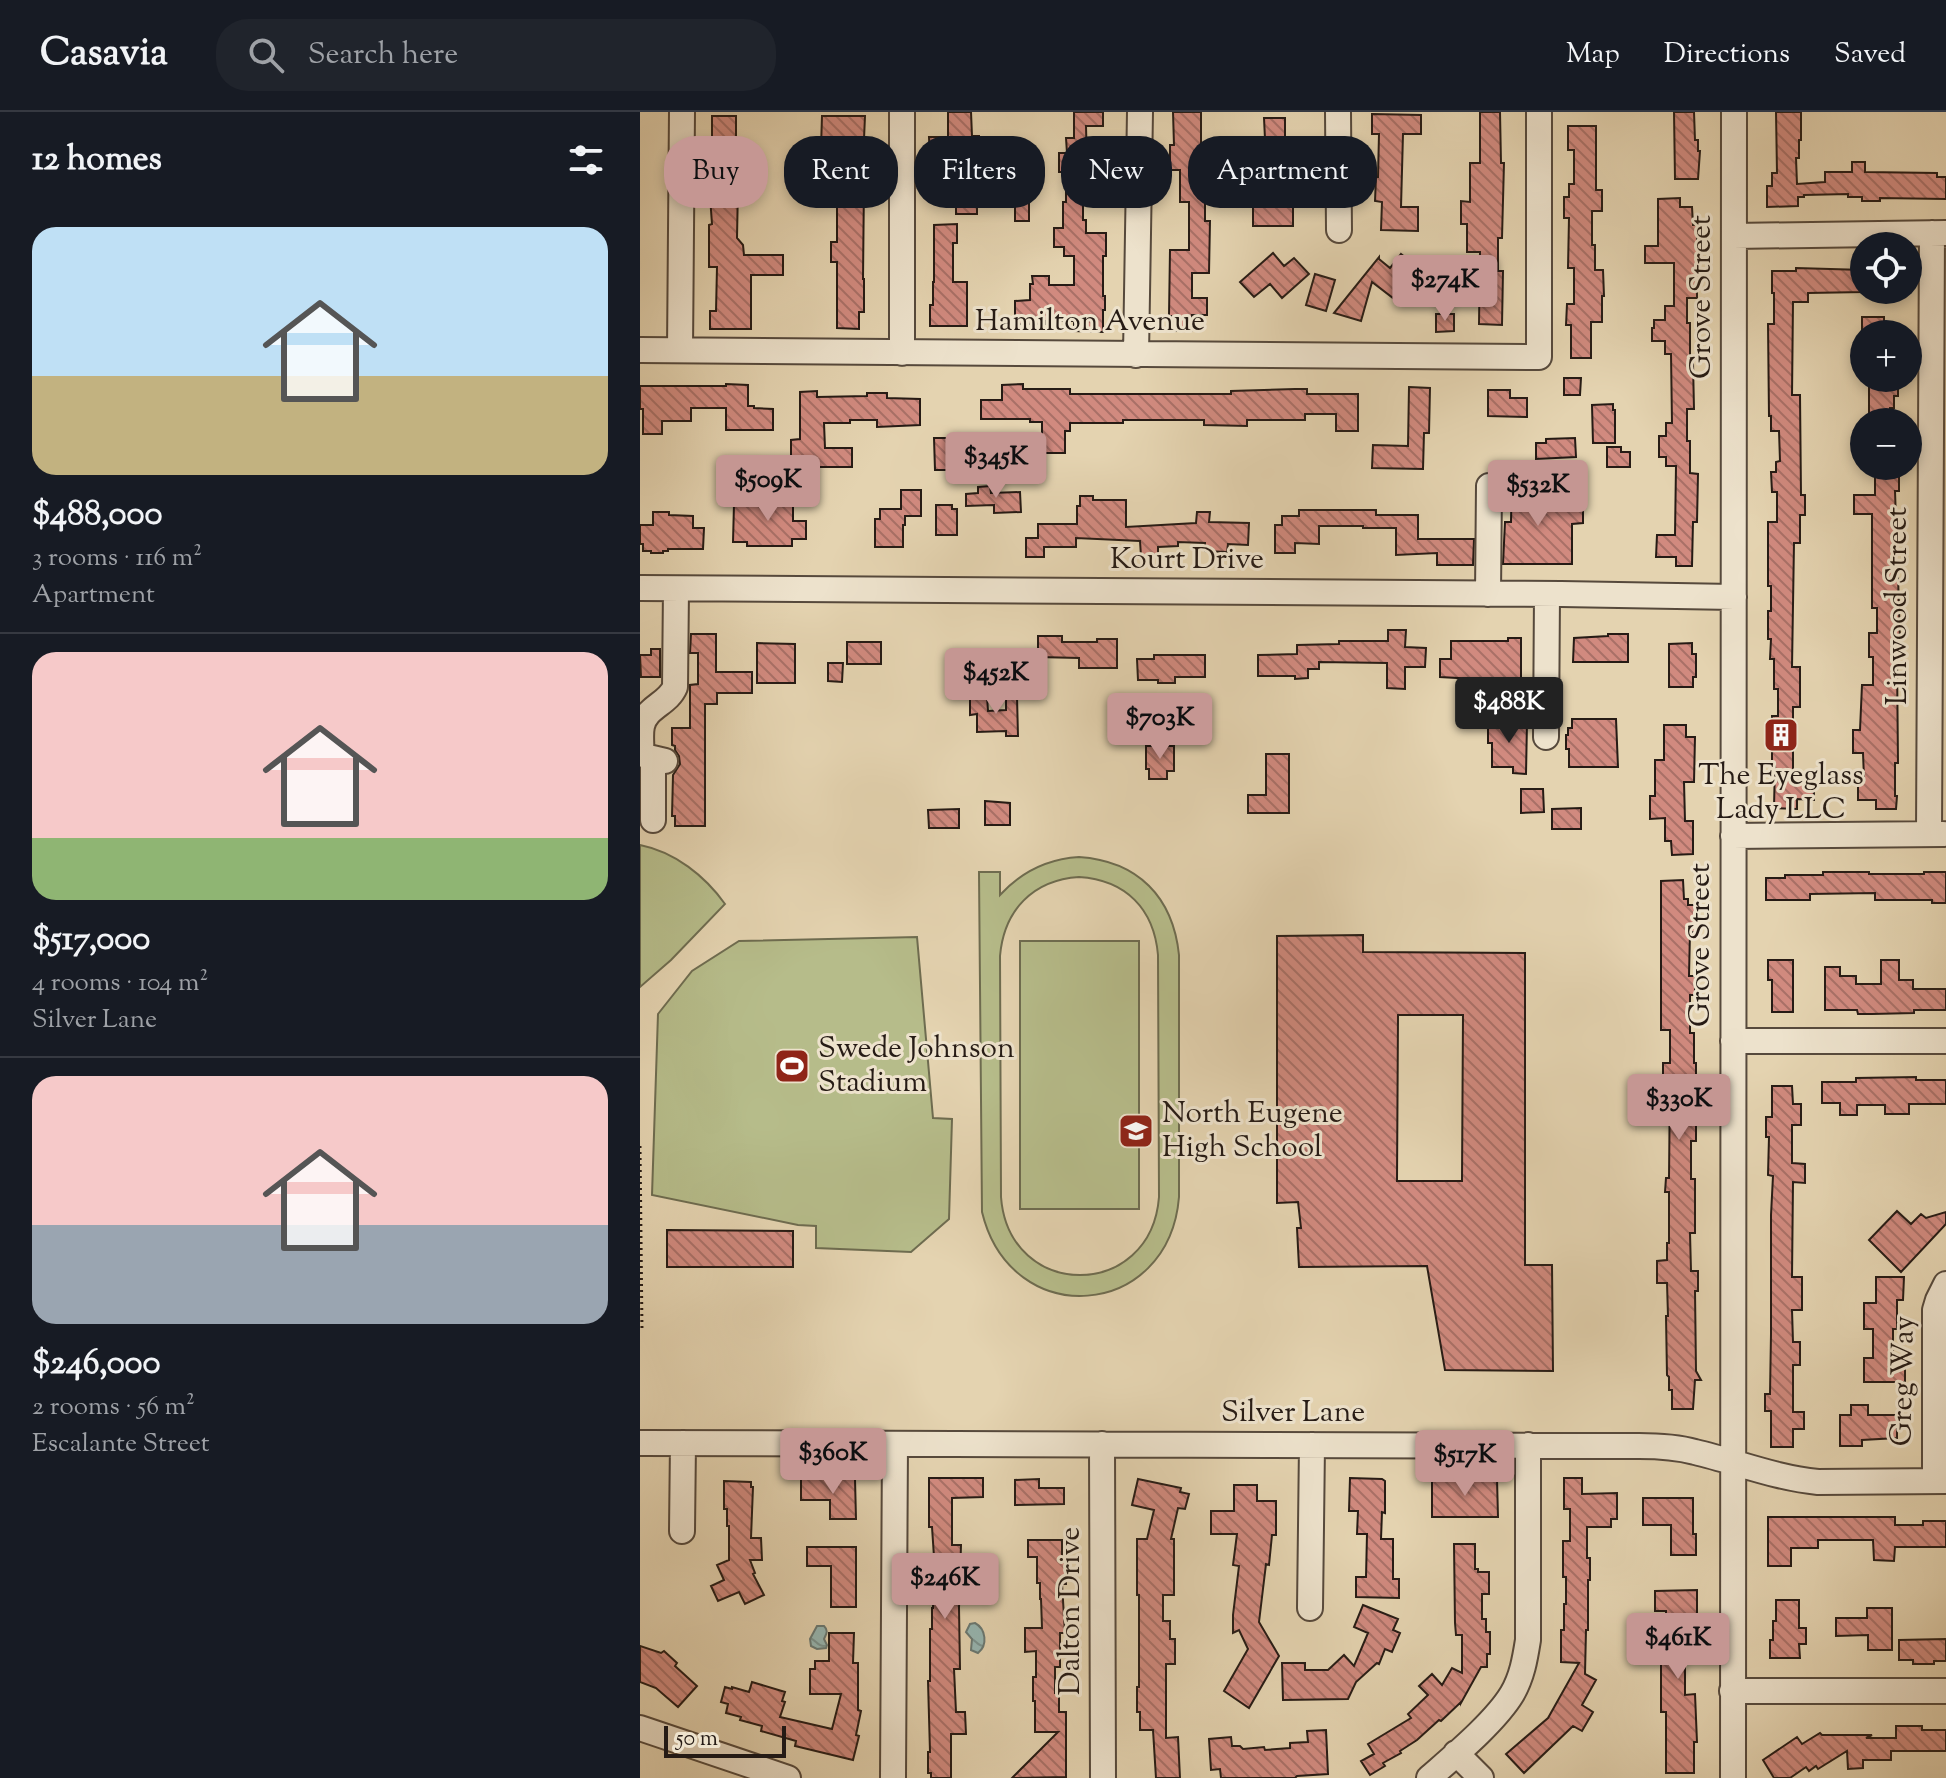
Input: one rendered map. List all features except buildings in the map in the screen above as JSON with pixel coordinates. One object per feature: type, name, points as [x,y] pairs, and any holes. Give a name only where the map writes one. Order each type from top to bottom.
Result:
[{"type":"street","points":[[680,350],[682,112]]},
{"type":"street","points":[[902,112],[902,353]]},
{"type":"street","points":[[1136,355],[1140,112]]},
{"type":"street","points":[[1338,112],[1339,230]]},
{"type":"street","name":"Hamilton Avenue","points":[[640,350],[1539,357],[1539,112]]},
{"type":"street","name":"Grove Street","points":[[1733,1778],[1734,112]]},
{"type":"street","points":[[1734,236],[1939,233]]},
{"type":"street","name":"Linwood Street","points":[[1938,834],[1939,233]]},
{"type":"street","points":[[1488,594],[1489,486]]},
{"type":"street","name":"Kourt Drive","points":[[640,588],[1734,597]]},
{"type":"street","points":[[653,820],[650,757],[642,726],[652,710],[671,696],[675,687],[676,589]]},
{"type":"street","points":[[1546,737],[1547,594]]},
{"type":"street","points":[[1733,836],[1938,834]]},
{"type":"street","points":[[1733,1041],[1946,1041]]},
{"type":"street","name":"Greg Way","points":[[1940,1481],[1935,1310],[1946,1284]]},
{"type":"street","name":"Silver Lane","points":[[640,1443],[1666,1447],[1694,1451],[1799,1480],[1940,1481]]},
{"type":"street","points":[[682,1531],[683,1443]]},
{"type":"street","points":[[893,1778],[895,1444]]},
{"type":"street","name":"Dalton Drive","points":[[1102,1444],[1103,1778]]},
{"type":"street","points":[[1310,1608],[1312,1445]]},
{"type":"street","points":[[1429,1778],[1503,1707],[1514,1691],[1525,1663],[1528,1640],[1528,1445]]},
{"type":"street","points":[[1732,1691],[1946,1691]]},
{"type":"street","points":[[640,1728],[788,1778]]},
{"type":"street","points":[[1456,1753],[1481,1778]]},
{"type":"path","points":[[640,1146],[642,1332]]},
{"type":"green space","points":[[640,845],[677,859],[708,884],[725,904],[640,987]]},
{"type":"green space","points":[[1067,858],[1100,860],[1119,866],[1149,886],[1169,916],[1179,955],[1179,1197],[1169,1238],[1148,1268],[1120,1287],[1088,1296],[1054,1292],[1024,1278],[998,1251],[982,1212],[979,872],[1000,872],[1000,895],[1017,879],[1036,868]],"holes":[[[1063,879],[1096,879],[1111,884],[1135,900],[1151,924],[1155,939],[1158,955],[1159,1197],[1150,1231],[1132,1256],[1108,1270],[1080,1275],[1052,1270],[1028,1256],[1010,1231],[1001,1197],[1000,956],[1008,925],[1024,900],[1035,891]]]},
{"type":"green space","name":"Swede Johnson Stadium","points":[[917,937],[933,1118],[952,1119],[949,1219],[911,1252],[816,1248],[816,1226],[652,1195],[658,1014],[692,971],[739,941]]},
{"type":"green space","points":[[1020,941],[1139,941],[1139,1209],[1020,1209]]},
{"type":"water","points":[[975,1623],[982,1629],[984,1637],[978,1653],[971,1650],[972,1639],[966,1632],[970,1624]]},
{"type":"water","points":[[817,1626],[826,1629],[826,1648],[811,1646],[810,1639]]},
{"type":"place","name":"The Eyeglass Lady LLC","points":[[1781,735]]},
{"type":"place","name":"Swede Johnson Stadium","points":[[792,1066]]},
{"type":"place","name":"North Eugene High School","points":[[1136,1131]]}]
